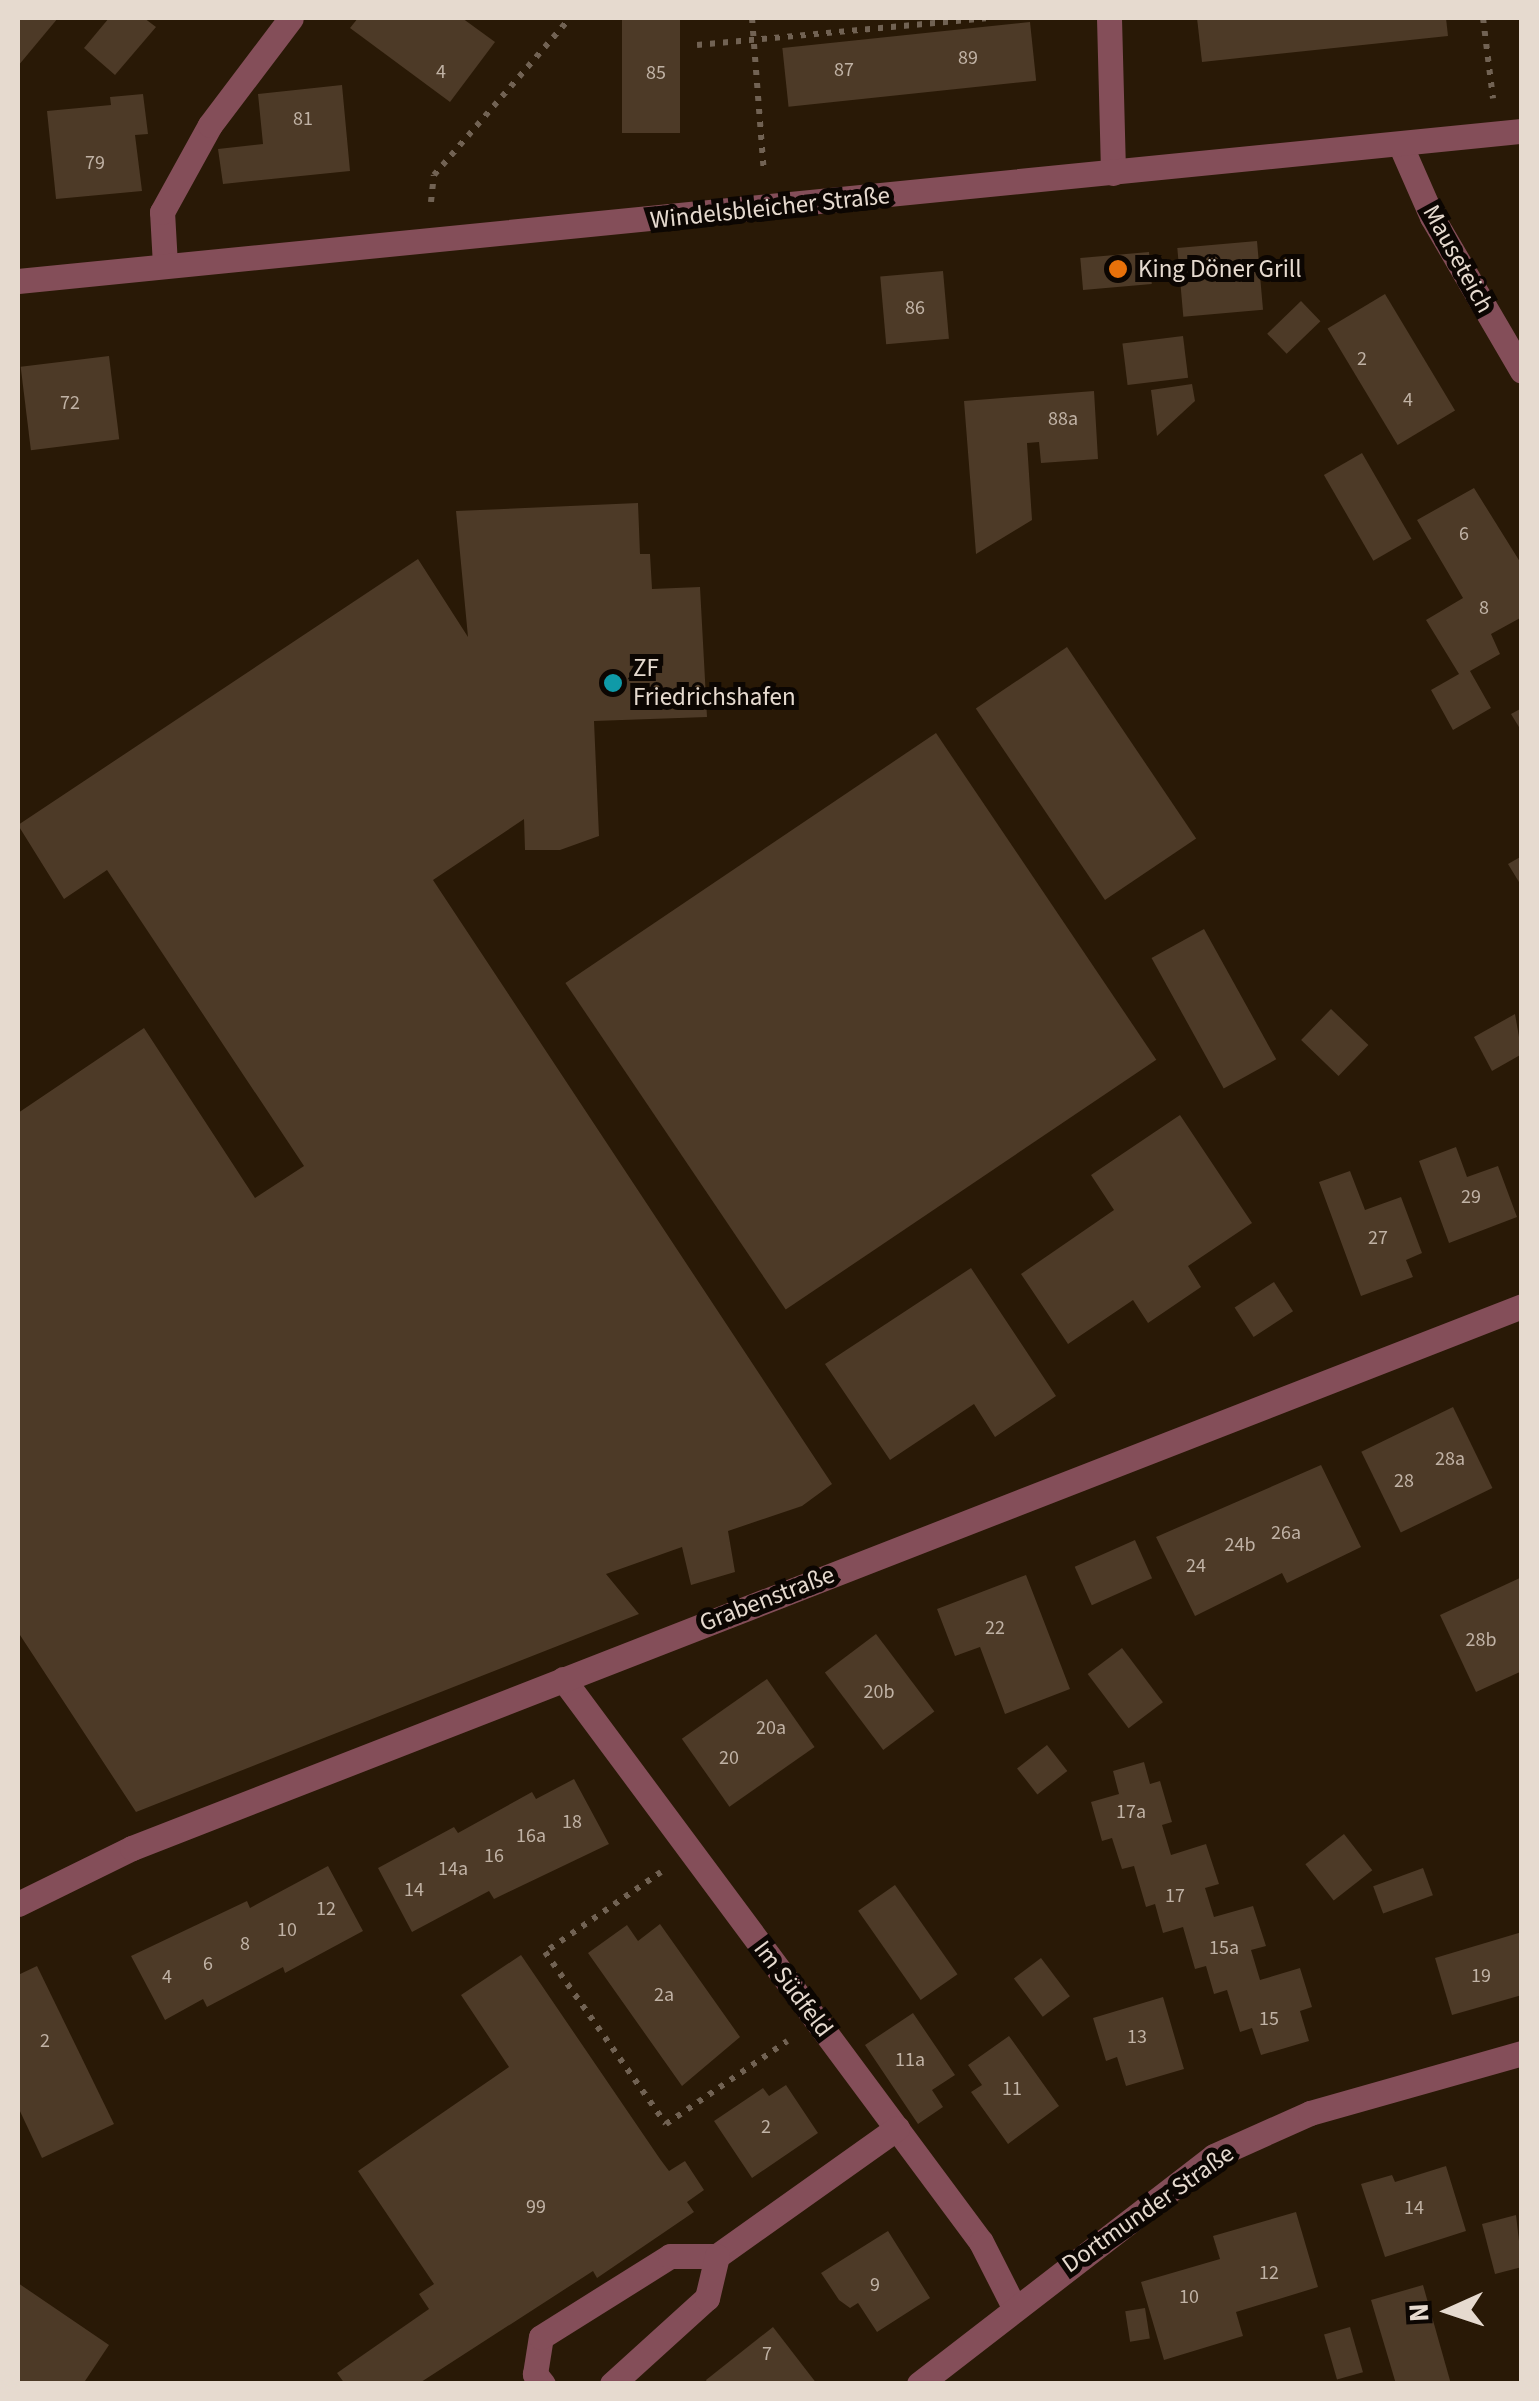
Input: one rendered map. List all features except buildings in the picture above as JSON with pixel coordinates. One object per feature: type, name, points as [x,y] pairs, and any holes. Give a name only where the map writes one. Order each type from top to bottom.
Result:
[{"type":"street","points":[[165,265],[162,212],[210,125],[291,18]]},
{"type":"street","points":[[1109,18],[1113,173]]},
{"type":"street","name":"Windelsbleicher Straße","points":[[18,281],[1522,131]]},
{"type":"street","name":"Mauseteich","points":[[1400,144],[1432,217],[1522,371]]},
{"type":"street","name":"Grabenstraße","points":[[18,1904],[132,1848],[1522,1306]]},
{"type":"street","name":"Im Südfeld","points":[[563,1679],[981,2242],[1013,2305]]},
{"type":"street","name":"Dortmunder Straße","points":[[919,2384],[1013,2305],[1214,2156],[1310,2113],[1522,2053]]},
{"type":"street","points":[[543,2384],[535,2374],[541,2338],[670,2256],[717,2256],[897,2128]]},
{"type":"street","points":[[612,2384],[708,2298],[717,2256]]},
{"type":"path","points":[[426,243],[434,174],[570,18]]},
{"type":"path","points":[[752,18],[764,174]]},
{"type":"path","points":[[697,45],[753,36],[986,18]]},
{"type":"path","points":[[1484,18],[1494,99]]},
{"type":"path","points":[[690,1851],[546,1952],[666,2124],[816,2020]]},
{"type":"place","name":"King Döner Grill","points":[[1118,269]]},
{"type":"place","name":"ZF Friedrichshafen","points":[[613,683]]}]
